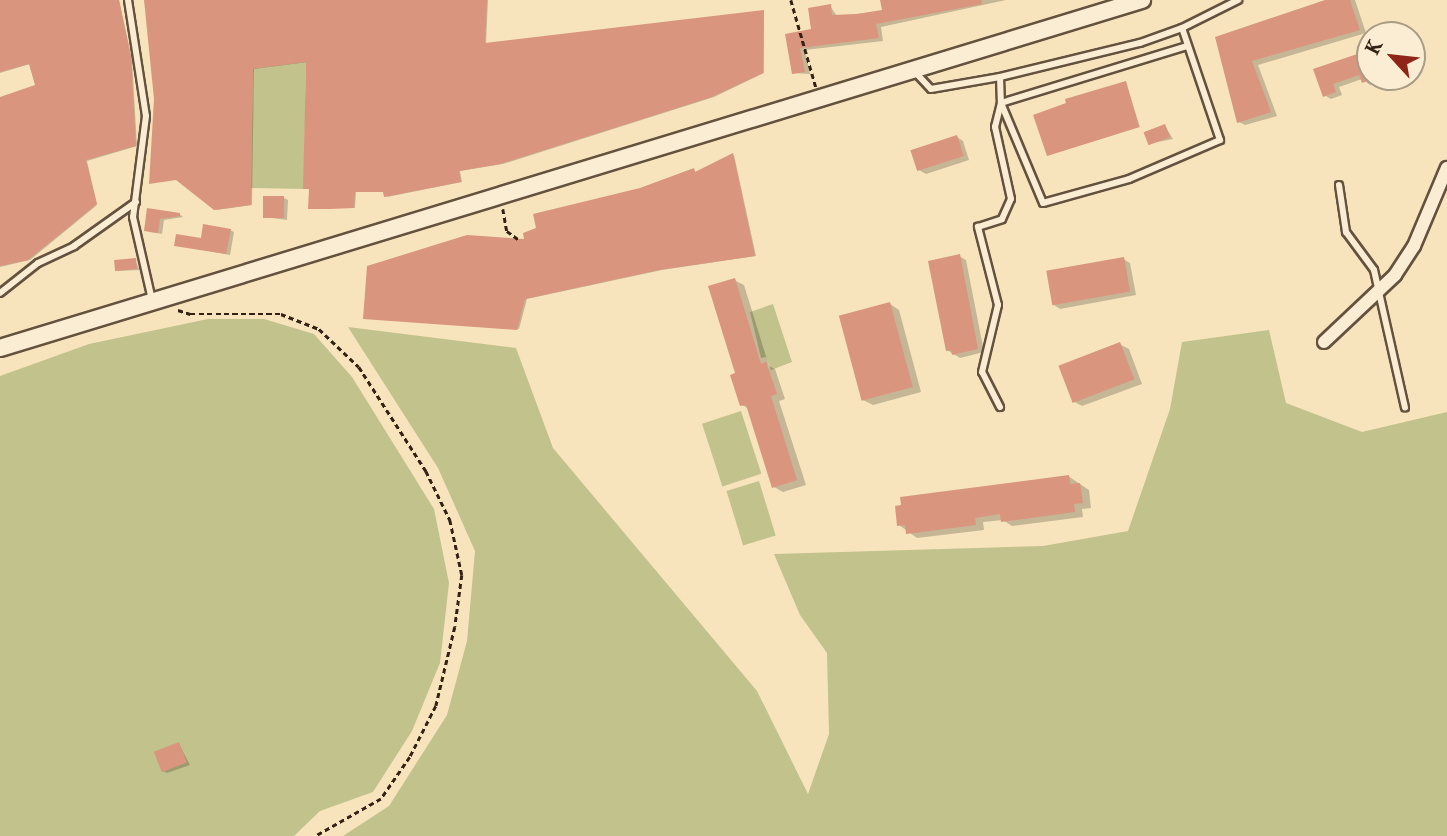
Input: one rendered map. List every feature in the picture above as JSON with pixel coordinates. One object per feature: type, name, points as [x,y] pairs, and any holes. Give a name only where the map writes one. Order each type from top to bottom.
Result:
[{"type":"main road","points":[[0,348],[915,72],[1112,4],[1142,0]]},
{"type":"street","points":[[1324,341],[1381,293],[1414,246],[1447,168]]},
{"type":"lane","points":[[128,0],[146,116],[134,217],[152,300]]},
{"type":"lane","points":[[915,72],[931,89],[1000,77],[1182,28],[1238,0]]},
{"type":"lane","points":[[1001,103],[1043,203],[1129,179],[1220,140],[1182,28]]},
{"type":"lane","points":[[1001,103],[1188,46]]},
{"type":"lane","points":[[1000,77],[1001,103],[995,127],[1011,199],[1002,219],[978,227],[998,305],[982,372],[1000,407]]},
{"type":"lane","points":[[1339,186],[1346,232],[1374,270],[1381,293],[1405,408]]},
{"type":"lane","points":[[0,293],[38,263],[74,246],[136,202]]},
{"type":"path","points":[[791,0],[820,100]]},
{"type":"path","points":[[501,196],[507,231],[518,239]]},
{"type":"path","points":[[177,310],[190,314],[281,314],[319,329],[359,367],[426,471],[450,520],[462,575],[455,627],[436,706],[410,757],[381,799],[316,836]]},
{"type":"green space","points":[[253,61],[306,62],[304,189],[251,188]]},
{"type":"green space","points":[[773,304],[792,362],[771,370],[766,357],[761,358],[750,312]]},
{"type":"green space","points":[[208,319],[264,319],[314,334],[352,377],[434,509],[449,583],[440,663],[412,731],[373,792],[320,811],[294,836],[0,836],[0,376],[89,344]]},
{"type":"green space","points":[[348,327],[516,348],[553,448],[757,691],[808,794],[829,734],[827,653],[800,615],[774,554],[1043,546],[1128,531],[1170,409],[1182,342],[1269,330],[1286,403],[1362,432],[1447,412],[1447,836],[343,836],[389,806],[447,715],[467,641],[475,551],[438,468]]},
{"type":"green space","points":[[741,411],[761,474],[722,486],[702,424]]},
{"type":"green space","points":[[759,481],[776,536],[743,545],[726,491]]},
{"type":"building","points":[[0,0],[119,0],[131,57],[136,146],[86,160],[97,204],[28,260],[0,266],[0,97],[35,85],[29,64],[0,72]]},
{"type":"building","points":[[144,0],[487,0],[485,43],[764,10],[763,73],[712,97],[500,164],[459,171],[461,182],[384,197],[383,192],[355,192],[354,208],[308,209],[309,189],[303,189],[306,62],[253,69],[251,205],[214,210],[176,180],[149,184],[154,99]]},
{"type":"building","points":[[880,0],[981,0],[982,4],[876,24],[879,38],[800,48],[805,72],[792,74],[785,34],[811,29],[808,8],[831,4],[832,15],[857,14],[882,10]]},
{"type":"building","points":[[1325,0],[1350,0],[1357,21],[1356,31],[1252,61],[1271,112],[1237,123],[1215,37]]},
{"type":"building","points":[[1356,54],[1356,76],[1333,84],[1336,92],[1323,97],[1313,69]]},
{"type":"building","points":[[1126,81],[1139,127],[1047,156],[1033,115],[1066,103],[1065,99]]},
{"type":"building","points":[[1165,124],[1170,137],[1149,145],[1144,132]]},
{"type":"building","points":[[957,135],[964,156],[917,171],[910,150]]},
{"type":"building","points":[[733,153],[755,256],[659,270],[525,299],[517,330],[363,319],[367,266],[467,235],[524,239],[523,233],[536,228],[533,214],[640,188],[694,168],[695,172]]},
{"type":"building","points":[[263,196],[284,196],[284,218],[263,218]]},
{"type":"building","points":[[147,208],[180,213],[180,216],[160,219],[158,233],[144,231]]},
{"type":"building","points":[[203,224],[231,229],[226,254],[174,246],[176,234],[201,238]]},
{"type":"building","points":[[960,254],[978,349],[952,355],[951,350],[946,351],[928,261]]},
{"type":"building","points":[[1124,257],[1130,291],[1052,305],[1046,271]]},
{"type":"building","points":[[136,258],[137,269],[115,271],[114,260]]},
{"type":"building","points":[[735,278],[761,364],[766,362],[777,394],[771,396],[797,480],[772,488],[746,405],[740,406],[730,375],[735,373],[708,286]]},
{"type":"building","points":[[890,302],[913,387],[862,401],[839,316]]},
{"type":"building","points":[[1120,342],[1134,379],[1073,403],[1058,366]]},
{"type":"building","points":[[1069,475],[1070,484],[1080,483],[1083,503],[1074,504],[1075,512],[1001,522],[1000,514],[975,518],[976,525],[906,534],[905,525],[897,526],[895,506],[901,505],[900,497]]},
{"type":"building","points":[[179,742],[187,763],[162,772],[154,752]]}]
